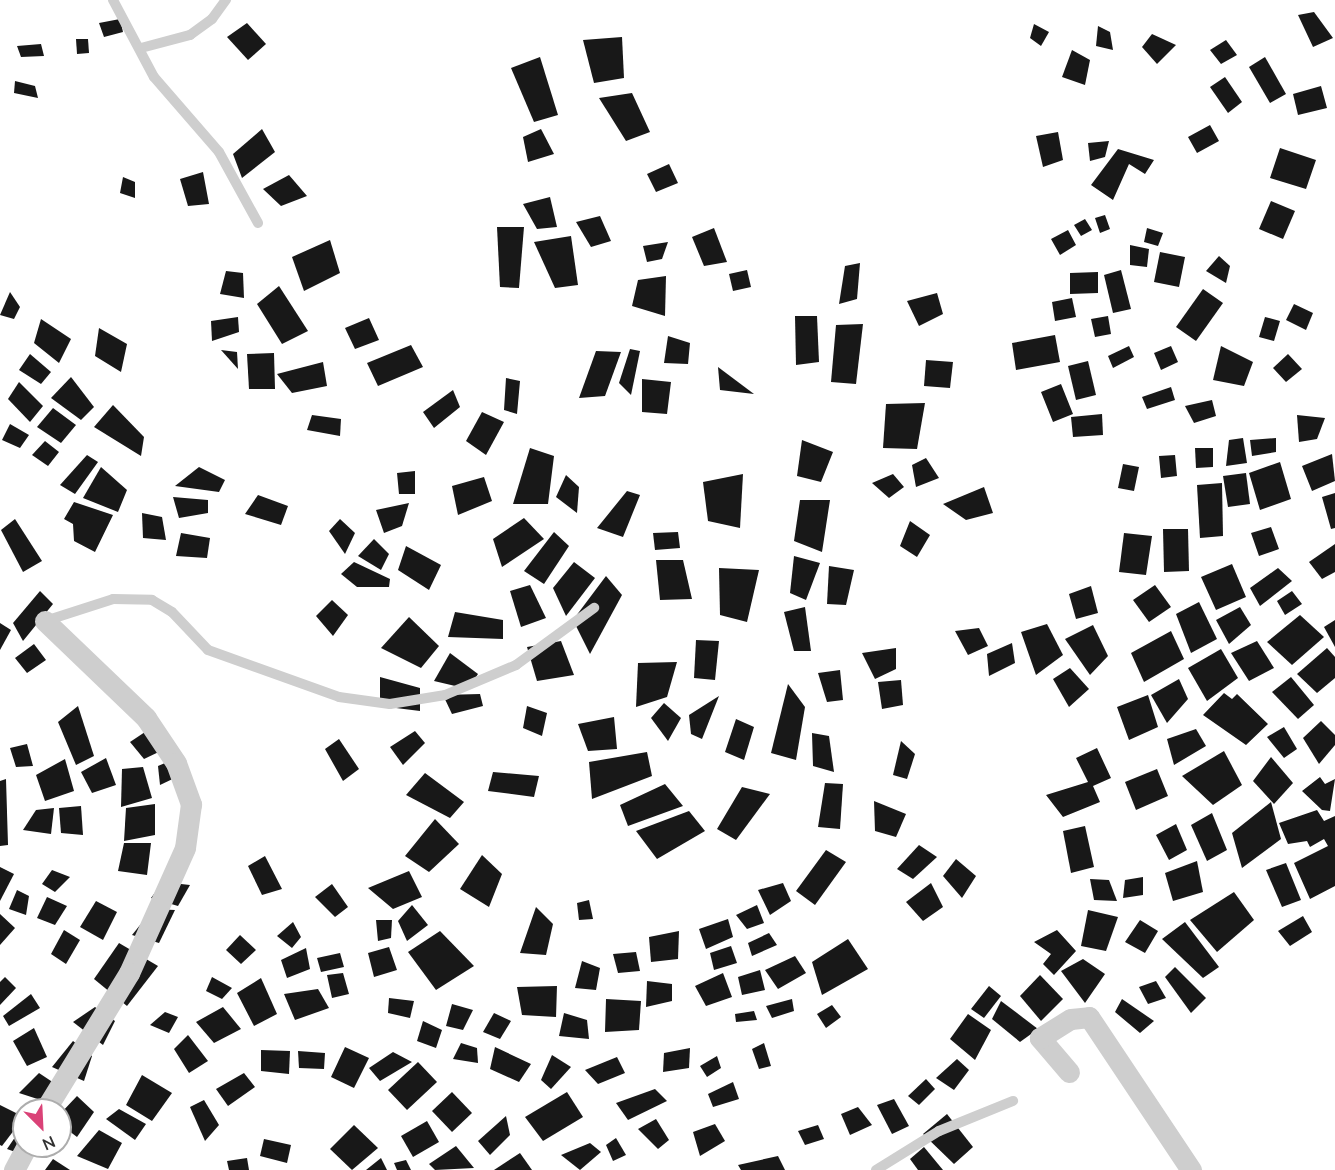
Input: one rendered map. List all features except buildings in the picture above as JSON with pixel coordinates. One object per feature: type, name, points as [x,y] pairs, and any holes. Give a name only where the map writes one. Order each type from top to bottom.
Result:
[{"type":"street","points":[[45,621],[146,718],[176,763],[191,804],[185,848],[129,973],[52,1098]]},
{"type":"street","points":[[1069,1072],[1040,1038],[1071,1019],[1089,1017],[1191,1170]]},
{"type":"lane","points":[[113,0],[141,48],[154,77],[219,152],[258,223]]},
{"type":"lane","points":[[141,48],[190,35],[212,19],[226,0]]},
{"type":"lane","points":[[45,621],[113,599],[152,600],[172,612],[208,650],[339,697],[390,704],[445,695],[516,665],[594,608]]},
{"type":"lane","points":[[876,1170],[939,1131],[1013,1101]]}]
